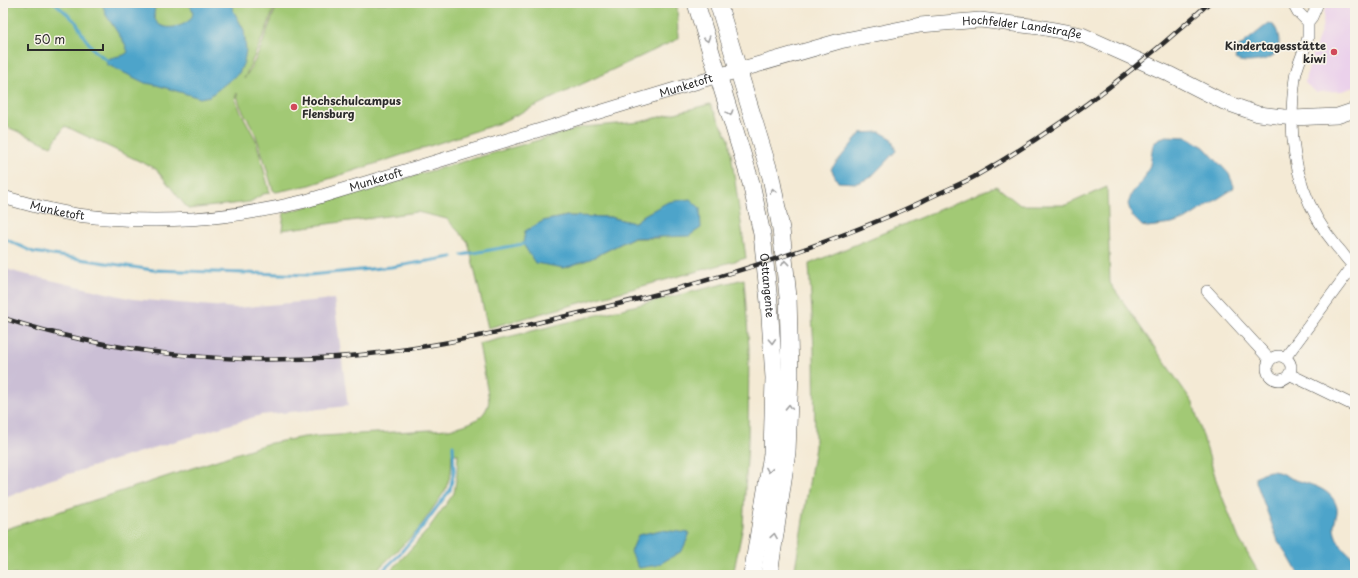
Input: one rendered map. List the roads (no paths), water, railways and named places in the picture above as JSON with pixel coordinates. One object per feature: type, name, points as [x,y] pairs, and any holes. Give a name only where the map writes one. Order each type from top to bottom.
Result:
[{"type":"main road","name":"Osttangente","points":[[696,3],[751,183],[762,234],[769,302],[774,378],[772,454],[752,575]]},
{"type":"main road","name":"Osttangente","points":[[718,3],[771,177],[781,229],[788,297],[790,374],[787,452],[769,575]]},
{"type":"main road","name":"Hochfelder Landstraße","points":[[739,70],[840,41],[920,25],[980,20],[1039,27],[1082,35],[1169,74],[1224,102],[1258,114],[1293,118],[1337,116],[1355,110]]},
{"type":"main road","name":"Munketoft","points":[[718,76],[739,70]]},
{"type":"street","points":[[1293,3],[1298,12],[1308,22]]},
{"type":"street","points":[[1285,358],[1354,265],[1326,234],[1308,202],[1299,178],[1293,143],[1292,96],[1295,73],[1308,37],[1308,22],[1312,17],[1318,3]]},
{"type":"street","name":"Munketoft","points":[[3,198],[77,215],[132,220],[175,221],[228,216],[273,209],[306,201],[718,76]]},
{"type":"street","points":[[1207,291],[1270,360]]},
{"type":"street","points":[[1278,356],[1285,358],[1291,369],[1289,374],[1285,379],[1273,379],[1267,370],[1270,360],[1278,356]]},
{"type":"street","points":[[1289,374],[1355,406]]},
{"type":"water","points":[[102,3],[156,3],[154,17],[159,25],[174,27],[182,25],[192,16],[192,10],[187,3],[231,3],[233,10],[244,30],[246,50],[244,62],[239,73],[210,96],[200,98],[145,83],[106,64],[110,58],[124,55],[128,52],[125,44],[106,15]]},
{"type":"water","points":[[1269,23],[1274,25],[1278,35],[1279,43],[1276,53],[1268,58],[1250,62],[1235,59],[1239,47]]},
{"type":"water","points":[[880,132],[891,138],[896,151],[870,178],[857,183],[838,182],[831,169],[861,133]]},
{"type":"water","points":[[1166,136],[1186,137],[1204,147],[1229,174],[1234,186],[1233,189],[1186,219],[1172,224],[1147,227],[1142,226],[1132,216],[1128,204],[1132,193],[1144,179],[1150,165],[1153,145],[1158,139]]},
{"type":"water","points":[[690,199],[700,208],[701,228],[689,236],[632,238],[590,259],[564,268],[535,263],[523,244],[525,231],[543,221],[567,216],[610,217],[634,223],[644,215],[668,202]]},
{"type":"water","points":[[1270,471],[1278,472],[1292,479],[1315,486],[1331,496],[1337,508],[1334,526],[1335,534],[1342,546],[1355,559],[1355,575],[1299,575],[1278,541],[1256,482],[1256,477],[1262,473]]},
{"type":"water","points":[[661,530],[690,533],[682,551],[658,565],[639,568],[631,552],[638,535]]},
{"type":"waterway","points":[[55,3],[76,22],[84,37],[95,51],[108,61]]},
{"type":"waterway","points":[[3,238],[33,252],[153,270],[310,275],[391,267],[452,257]]},
{"type":"waterway","points":[[462,255],[523,244]]},
{"type":"waterway","points":[[378,575],[397,557],[420,530],[450,490],[454,471],[453,445]]},
{"type":"railway","points":[[3,318],[84,340],[168,354],[253,359],[295,359],[364,355],[417,348],[470,338],[654,295],[734,272],[828,241],[890,216],[974,177],[1036,139],[1096,97],[1154,51],[1209,3]]},
{"type":"place","name":"Kindertagesstätte kiwi","points":[[1334,52]]},
{"type":"place","name":"Hochschulcampus Flensburg","points":[[294,107]]}]
